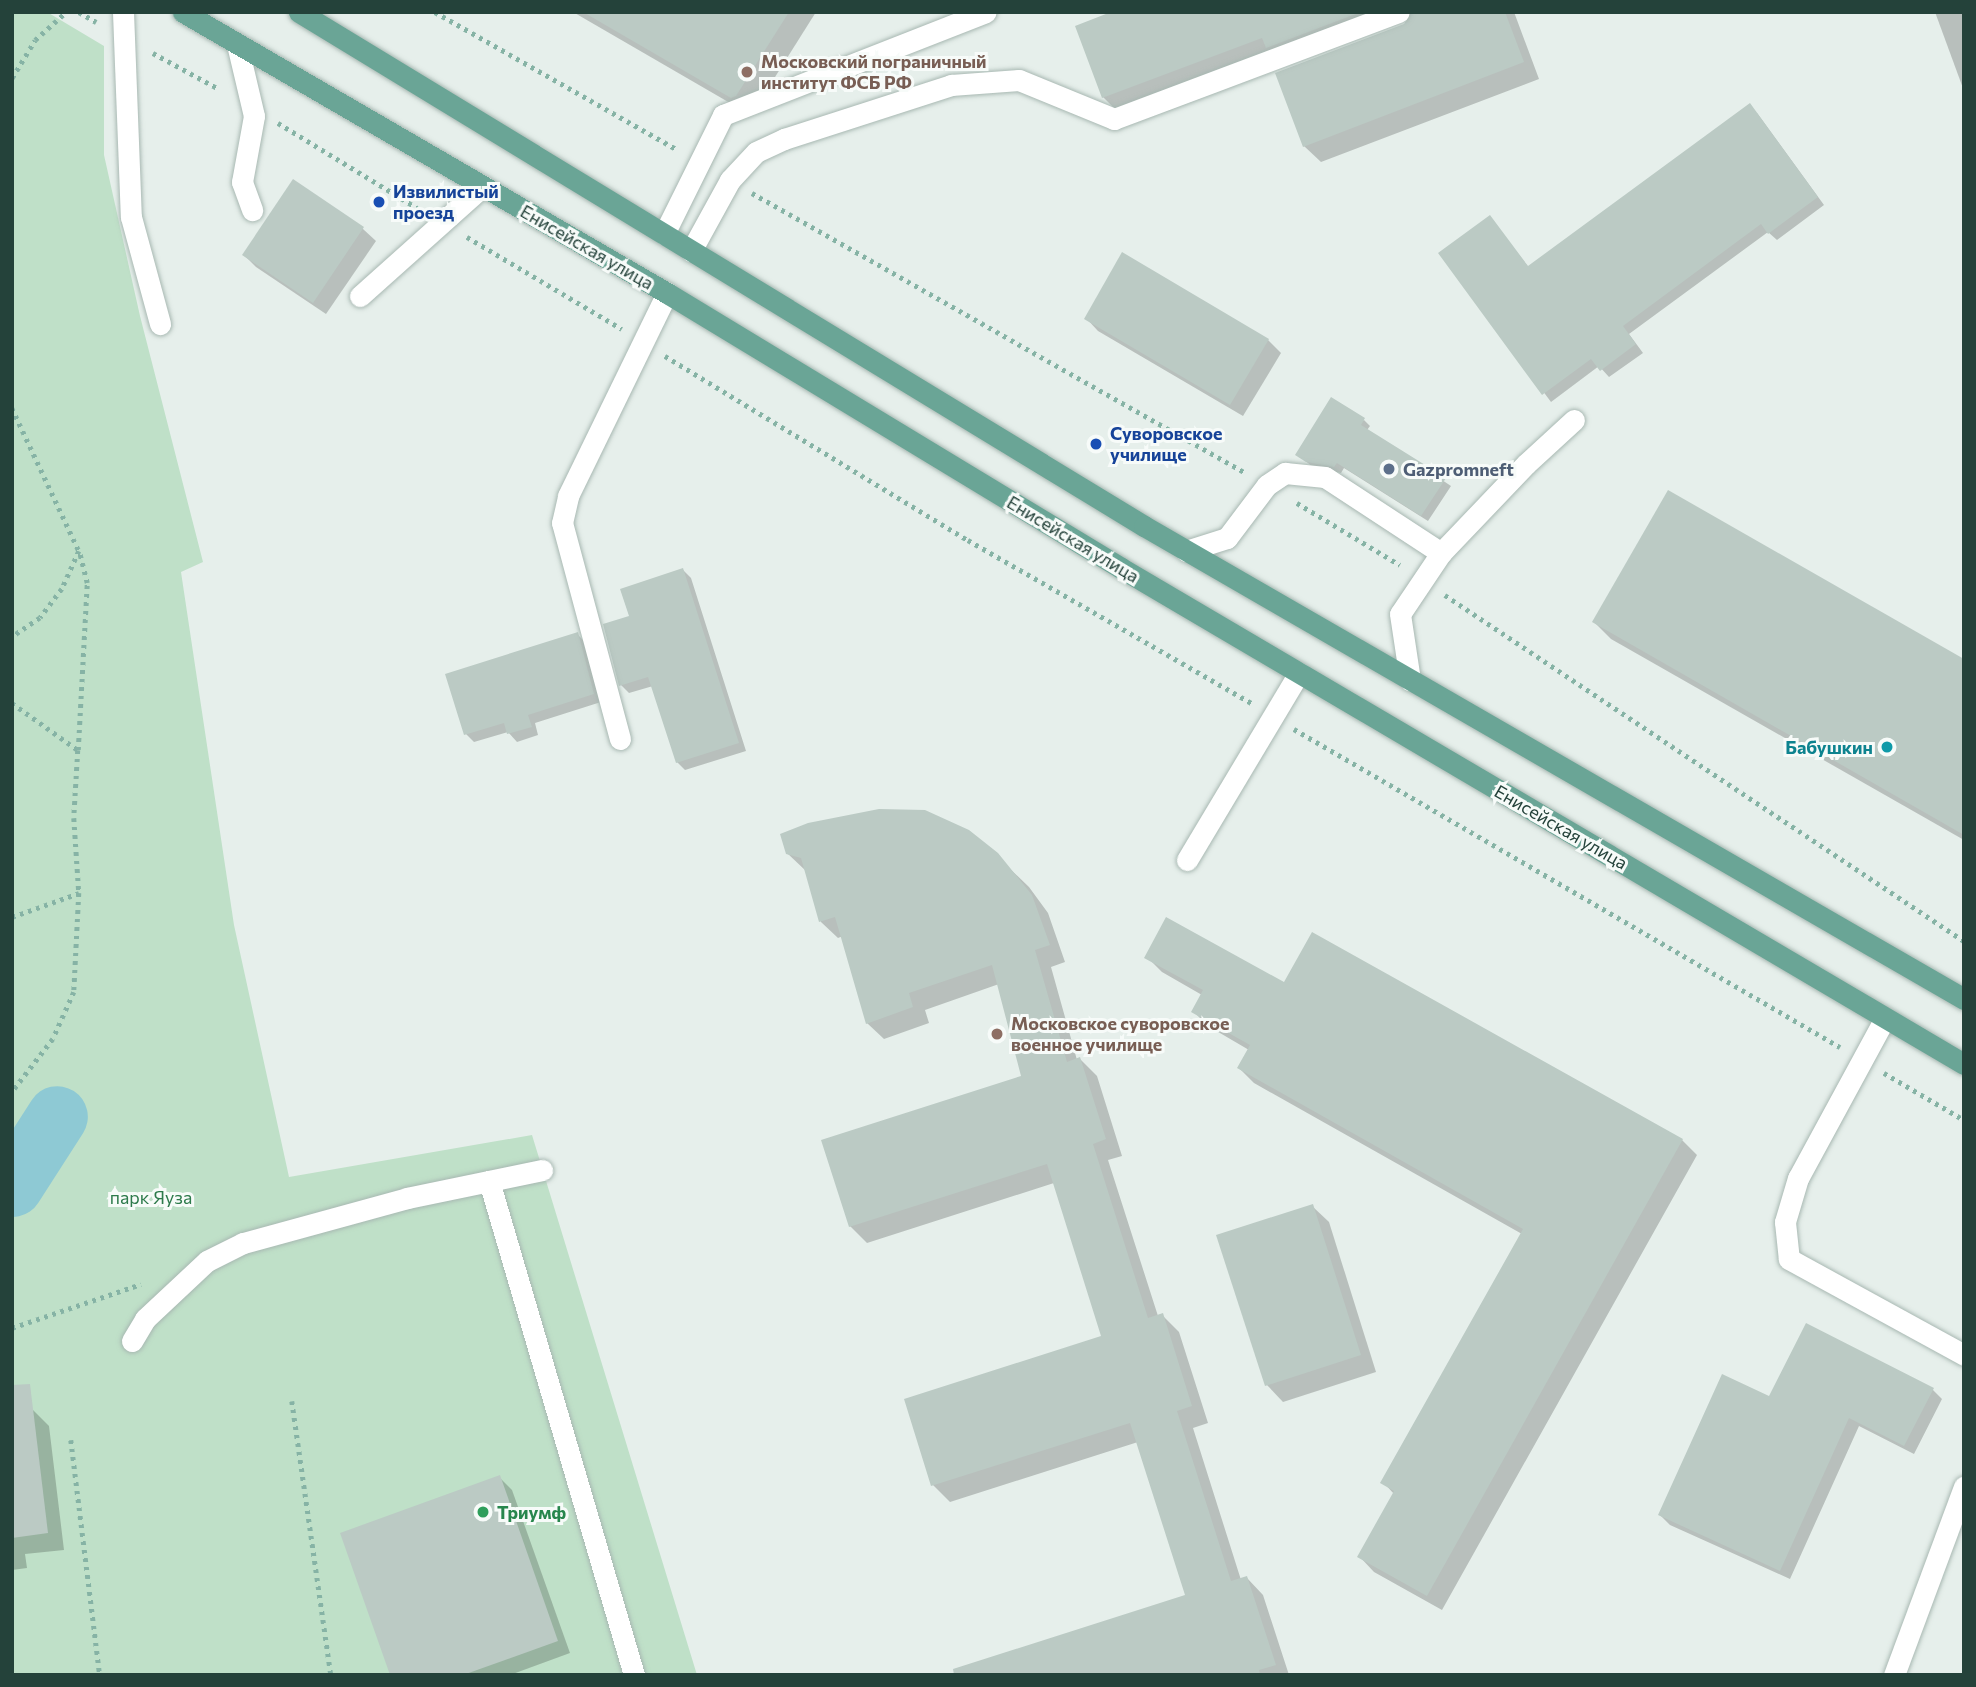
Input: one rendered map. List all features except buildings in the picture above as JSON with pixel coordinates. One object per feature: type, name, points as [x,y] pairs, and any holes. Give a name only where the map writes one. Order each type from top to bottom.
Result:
[{"type":"main road","name":"Енисейская улица","points":[[183,12],[667,293],[1299,673],[1964,1064]]},
{"type":"main road","points":[[299,12],[1186,551],[1964,999]]},
{"type":"lane","points":[[123,12],[131,217],[160,324]]},
{"type":"lane","points":[[664,234],[723,115],[986,12]]},
{"type":"lane","points":[[691,251],[730,180],[756,152],[784,139],[951,85],[1018,80],[1114,119],[1399,12]]},
{"type":"lane","points":[[237,44],[253,108],[243,181],[252,210]]},
{"type":"lane","points":[[360,296],[483,186]]},
{"type":"lane","points":[[620,739],[562,523],[568,496],[641,341],[667,293]]},
{"type":"lane","points":[[1410,680],[1399,614],[1441,553],[1526,464],[1574,420]]},
{"type":"lane","points":[[1186,551],[1227,538],[1267,485],[1285,473],[1325,477],[1441,553]]},
{"type":"lane","points":[[1187,860],[1299,673]]},
{"type":"lane","points":[[1885,1018],[1798,1178],[1785,1222],[1789,1259],[1964,1356]]},
{"type":"lane","points":[[132,1341],[145,1319],[207,1261],[243,1244],[407,1198],[542,1170]]},
{"type":"lane","points":[[489,1181],[634,1675]]},
{"type":"lane","points":[[1894,1675],[1964,1487]]},
{"type":"path","points":[[12,78],[35,40],[66,12]]},
{"type":"path","points":[[79,12],[253,108],[968,540],[1964,1120]]},
{"type":"path","points":[[435,12],[700,163]]},
{"type":"path","points":[[730,180],[1267,485],[1422,579],[1964,941]]},
{"type":"path","points":[[12,408],[79,551],[87,583],[74,818],[79,893],[74,992],[53,1039],[12,1092]]},
{"type":"path","points":[[12,638],[40,618],[62,589],[79,551]]},
{"type":"path","points":[[12,703],[78,750]]},
{"type":"path","points":[[12,917],[79,893]]},
{"type":"path","points":[[12,1328],[144,1283]]},
{"type":"path","points":[[292,1401],[331,1675]]},
{"type":"path","points":[[71,1440],[100,1675]]},
{"type":"green space","name":"парк Яуза","points":[[12,12],[47,12],[104,46],[104,155],[140,316],[203,562],[181,572],[234,925],[289,1177],[532,1135],[697,1675],[12,1675]]},
{"type":"waterway","points":[[12,1186],[57,1116]]},
{"type":"place","name":"Московский пограничный институт ФСБ РФ","points":[[747,72]]},
{"type":"place","name":"Извилистый проезд","points":[[379,202]]},
{"type":"place","name":"Суворовское училище","points":[[1096,444]]},
{"type":"place","name":"Gazpromneft","points":[[1389,469]]},
{"type":"place","name":"Бабушкин","points":[[1887,747]]},
{"type":"place","name":"Московское суворовское военное училище","points":[[997,1034]]},
{"type":"place","name":"Триумф","points":[[483,1512]]}]
